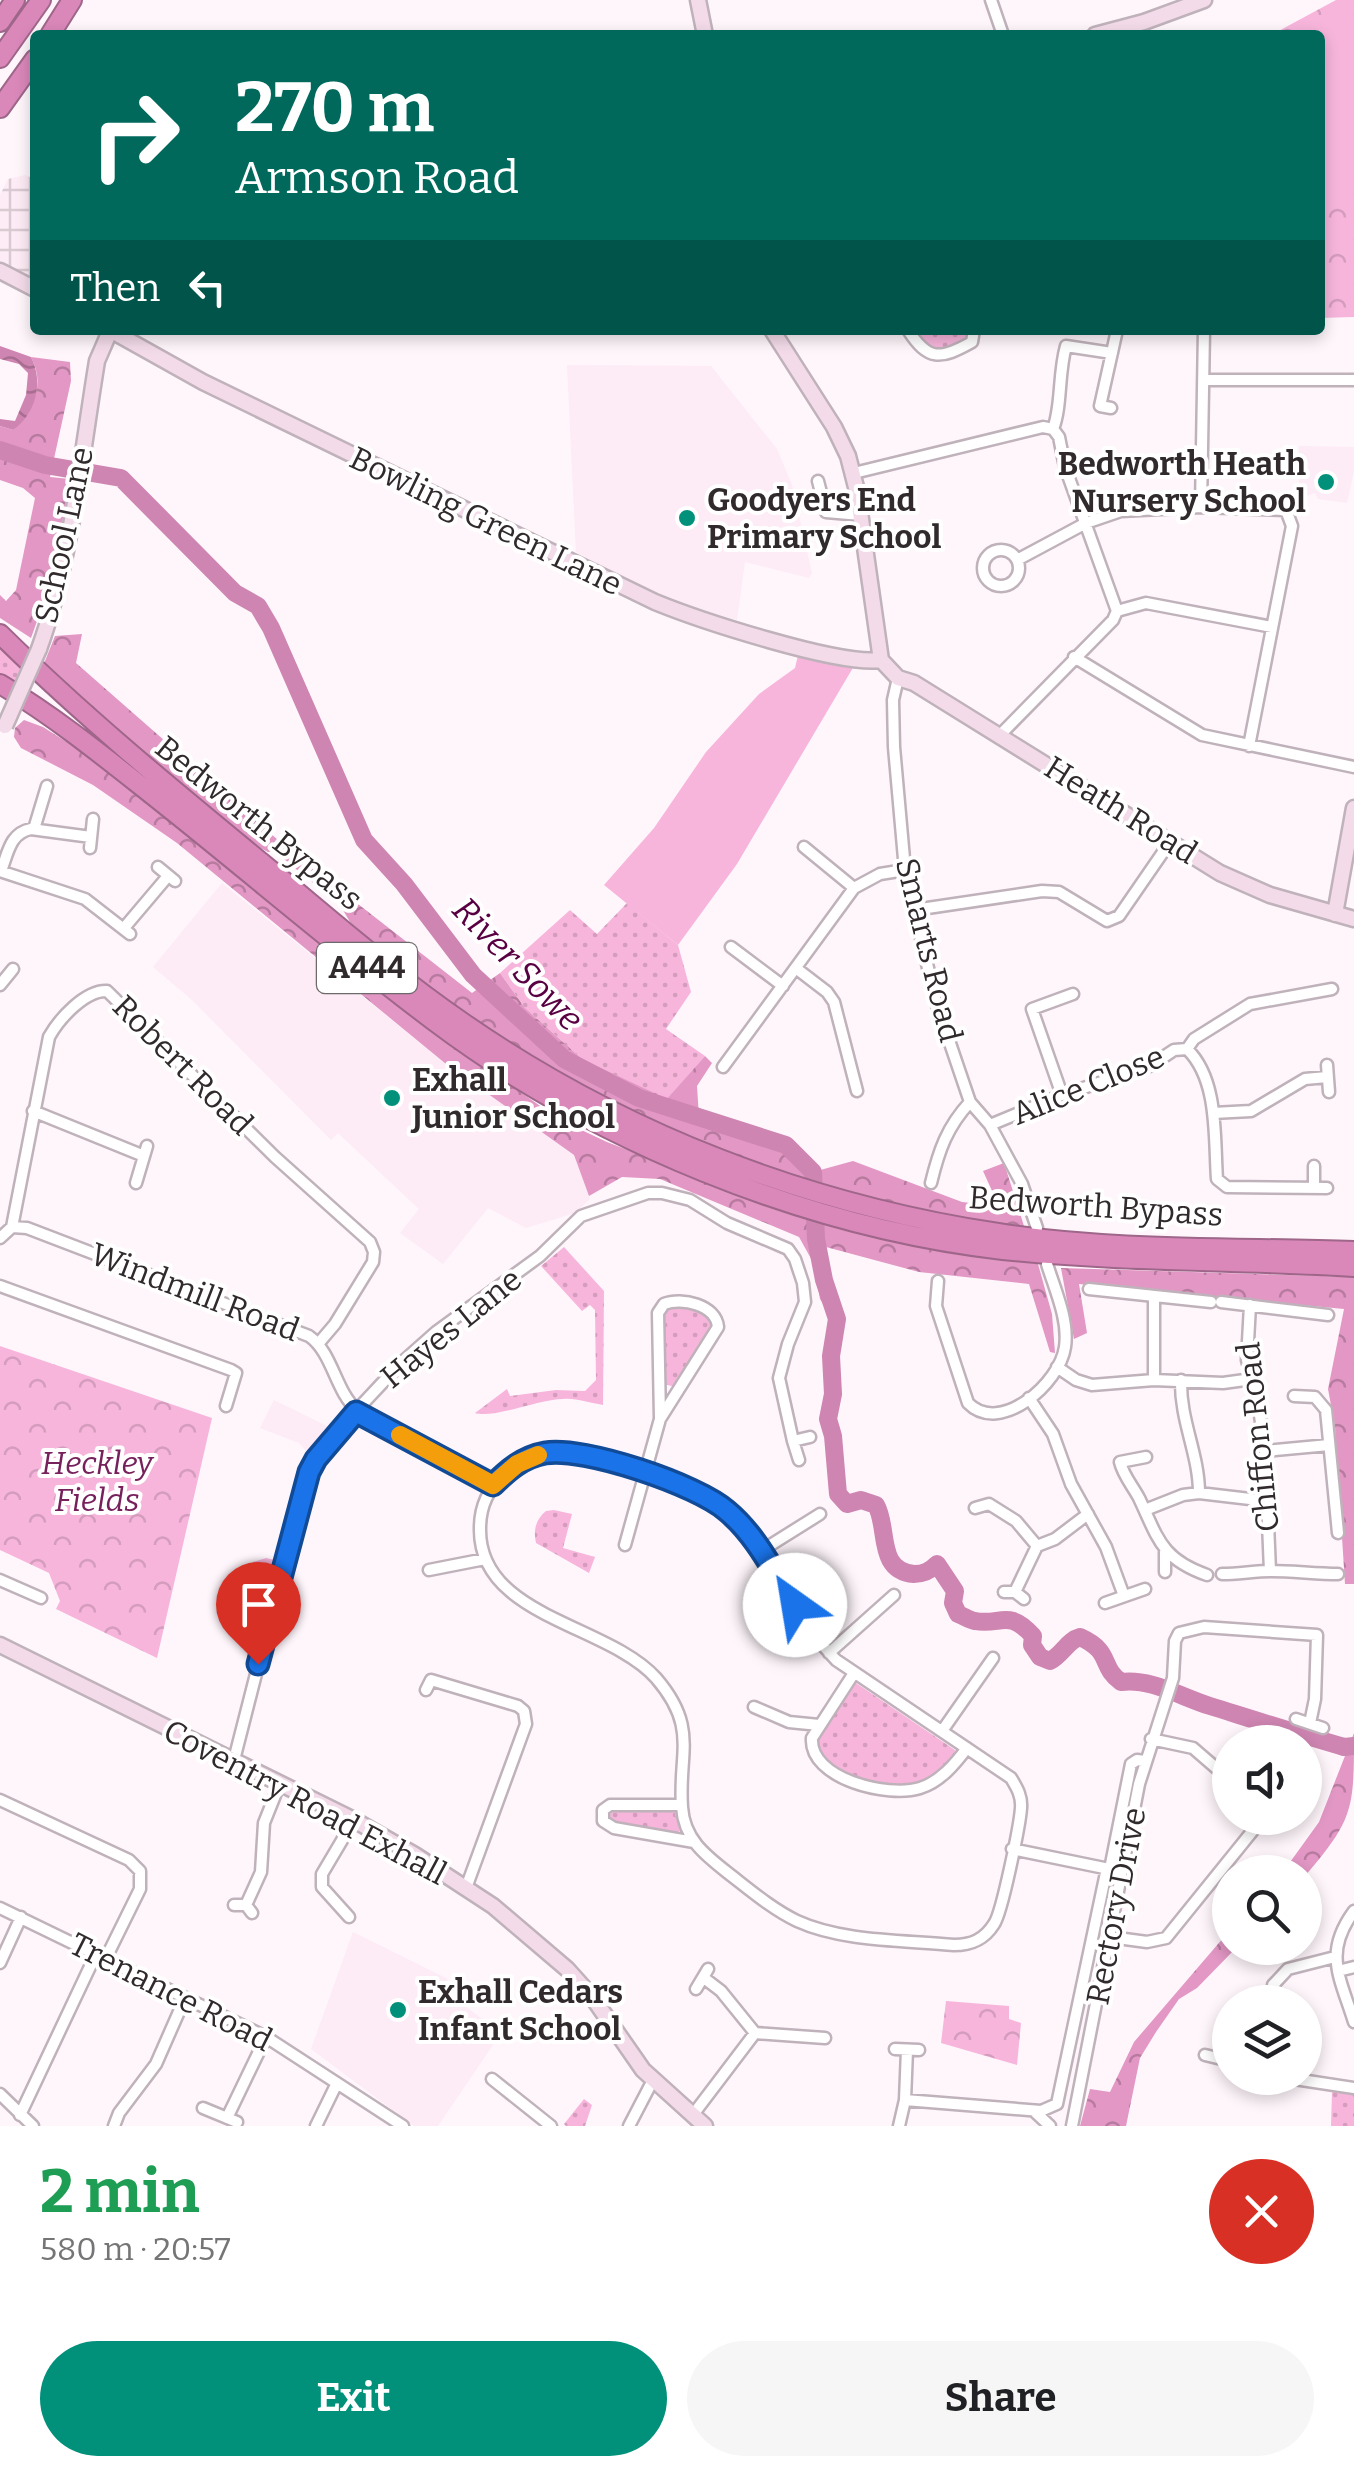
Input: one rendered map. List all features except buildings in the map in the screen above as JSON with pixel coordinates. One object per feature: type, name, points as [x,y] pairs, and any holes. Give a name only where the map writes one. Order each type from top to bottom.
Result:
[{"type":"highway","points":[[0,22],[15,0]]},
{"type":"highway","points":[[0,58],[41,0]]},
{"type":"highway","points":[[53,30],[72,0]]},
{"type":"highway","points":[[0,108],[30,66]]},
{"type":"highway","name":"Bedworth Bypass","points":[[0,634],[125,752],[461,1022],[636,1124],[765,1185]]},
{"type":"highway","name":"Bedworth Bypass","points":[[0,684],[77,735],[436,1022],[502,1068],[632,1140],[848,1211],[998,1249],[1133,1260],[1352,1259]]},
{"type":"street","points":[[698,0],[704,30]]},
{"type":"street","points":[[991,0],[1001,30]]},
{"type":"street","points":[[1146,29],[1204,0]]},
{"type":"street","points":[[0,271],[30,286]]},
{"type":"street","name":"School Lane","points":[[2,730],[39,649],[57,597],[97,361],[108,335]]},
{"type":"street","name":"Bowling Green Lane","points":[[119,335],[220,391],[655,602],[696,618],[806,648],[867,662],[881,660]]},
{"type":"street","points":[[775,335],[839,436],[854,473],[881,660],[898,678]]},
{"type":"street","points":[[911,335],[921,350],[932,355],[967,346],[973,335]]},
{"type":"street","points":[[1111,408],[1100,406],[1115,335]]},
{"type":"street","points":[[1202,507],[1204,335]]},
{"type":"street","points":[[1053,429],[1066,346],[1112,354]]},
{"type":"street","points":[[1204,380],[1354,380]]},
{"type":"street","points":[[854,473],[1043,426],[1053,429],[1059,437],[1117,611],[1113,620],[1000,735]]},
{"type":"street","points":[[818,481],[826,512],[860,515]]},
{"type":"street","points":[[1017,560],[1086,523],[1139,508],[1282,508],[1291,516],[1289,542],[1250,746]]},
{"type":"street","points":[[1117,611],[1146,603],[1272,628]]},
{"type":"street","points":[[1074,657],[1192,731],[1354,767]]},
{"type":"street","name":"Heath Road","points":[[898,678],[914,683],[1170,842],[1253,888],[1354,919]]},
{"type":"street","name":"Smarts Road","points":[[898,678],[893,700],[894,748],[905,870],[936,1002],[970,1102],[990,1125],[1022,1184],[1037,1228]]},
{"type":"street","points":[[34,829],[47,786]]},
{"type":"street","points":[[1335,914],[1354,808]]},
{"type":"street","points":[[94,819],[90,843],[34,829],[21,831],[14,837],[1,871],[85,899],[127,931],[172,878],[158,867]]},
{"type":"street","points":[[914,910],[1042,891],[1058,892],[1108,921],[1119,916],[1170,842]]},
{"type":"street","points":[[803,846],[854,888]]},
{"type":"street","points":[[722,1067],[854,888],[880,874],[905,870]]},
{"type":"street","points":[[730,946],[783,986]]},
{"type":"street","points":[[797,968],[828,992],[834,1002],[857,1091]]},
{"type":"street","points":[[0,984],[13,969]]},
{"type":"street","name":"Alice Close","points":[[1187,1049],[1194,1039],[1250,1004],[1332,988]]},
{"type":"street","name":"Robert Road","points":[[12,1227],[46,1046],[54,1028],[92,992],[103,990],[114,995],[275,1157],[372,1245],[373,1262],[318,1344]]},
{"type":"street","points":[[1062,1095],[1032,1010],[1073,994]]},
{"type":"street","name":"Alice Close","points":[[990,1125],[1062,1095],[1133,1072],[1174,1050],[1187,1049]]},
{"type":"street","name":"Alice Close","points":[[1187,1049],[1207,1087],[1213,1113],[1216,1179],[1223,1186],[1314,1188]]},
{"type":"street","points":[[1213,1113],[1251,1111],[1327,1071],[1329,1092]]},
{"type":"street","points":[[931,1182],[947,1118],[970,1102]]},
{"type":"street","points":[[33,1111],[145,1151],[136,1183]]},
{"type":"street","points":[[1314,1166],[1314,1188],[1326,1188]]},
{"type":"street","name":"Hayes Lane","points":[[234,1760],[304,1486],[316,1459],[414,1352],[540,1256],[581,1216],[648,1193],[678,1195],[742,1230],[788,1249],[798,1265],[805,1302],[780,1369],[782,1399],[799,1460]]},
{"type":"street","points":[[0,1238],[12,1227]]},
{"type":"street","name":"Windmill Road","points":[[12,1227],[27,1228],[129,1265],[290,1328],[318,1344],[356,1411]]},
{"type":"street","points":[[938,1280],[936,1306],[968,1403],[980,1412],[995,1415],[1029,1398],[1058,1367],[1065,1347],[1064,1318],[1048,1264]]},
{"type":"street","points":[[0,1286],[231,1370],[237,1377],[226,1406]]},
{"type":"street","points":[[1089,1289],[1328,1315]]},
{"type":"street","points":[[1154,1297],[1154,1380]]},
{"type":"street","points":[[624,1545],[660,1419],[718,1327],[712,1312],[678,1300],[664,1304],[657,1316],[660,1419]]},
{"type":"street","name":"Chiffon Road","points":[[1250,1304],[1246,1344],[1264,1452],[1270,1570]]},
{"type":"street","points":[[1058,1367],[1076,1380],[1092,1385],[1252,1379]]},
{"type":"street","points":[[1182,1380],[1182,1413],[1197,1466],[1199,1494]]},
{"type":"street","points":[[1294,1396],[1314,1397],[1324,1404],[1338,1533]]},
{"type":"street","points":[[1029,1398],[1053,1434],[1070,1484],[1106,1547],[1124,1596]]},
{"type":"street","points":[[356,1411],[493,1485]]},
{"type":"street","points":[[793,1441],[810,1437]]},
{"type":"street","points":[[1264,1452],[1328,1445]]},
{"type":"street","points":[[554,1452],[580,1454],[684,1485],[716,1502],[738,1521],[829,1653],[1004,1773],[1019,1790],[1021,1804],[998,1916],[985,1936],[962,1945],[836,1933],[802,1923],[758,1896],[702,1853],[684,1821],[684,1737],[674,1703],[658,1680],[630,1657],[512,1594],[496,1578],[485,1560],[480,1540],[480,1520],[493,1485],[517,1464],[554,1452]]},
{"type":"street","points":[[1146,1456],[1120,1462],[1165,1552],[1165,1572]]},
{"type":"street","points":[[986,1488],[988,1504]]},
{"type":"street","points":[[1144,1510],[1184,1495],[1267,1501]]},
{"type":"street","points":[[975,1508],[988,1504],[1016,1521],[1037,1546]]},
{"type":"street","points":[[761,1551],[820,1514]]},
{"type":"street","points":[[1014,1594],[1037,1546],[1055,1539],[1088,1514]]},
{"type":"street","points":[[1165,1552],[1206,1575]]},
{"type":"street","points":[[429,1570],[485,1560]]},
{"type":"street","name":"Chiffon Road","points":[[1222,1574],[1270,1570],[1282,1574],[1338,1574]]},
{"type":"street","points":[[0,1580],[41,1598]]},
{"type":"street","points":[[1105,1603],[1145,1588]]},
{"type":"street","points":[[829,1653],[894,1595]]},
{"type":"street","name":"Rectory Drive","points":[[1072,2126],[1145,1761],[1172,1678],[1176,1637],[1186,1629],[1314,1633],[1319,1643],[1316,1699],[1310,1723]]},
{"type":"street","name":"Coventry Road Exhall","points":[[0,1645],[354,1820],[466,1888],[567,1968],[653,2080],[705,2126]]},
{"type":"street","points":[[942,1731],[993,1658]]},
{"type":"street","points":[[854,1673],[811,1744],[817,1760],[844,1778],[875,1788],[906,1790],[925,1786],[952,1766],[967,1748]]},
{"type":"street","points":[[426,1690],[430,1680],[518,1706],[526,1715],[466,1888]]},
{"type":"street","points":[[754,1706],[789,1722],[819,1725]]},
{"type":"street","points":[[1296,1719],[1324,1728]]},
{"type":"street","points":[[1151,1739],[1193,1748],[1212,1764]]},
{"type":"street","name":"Rectory Drive","points":[[1033,2110],[1048,2110],[1060,2100],[1131,1764],[1145,1761]]},
{"type":"street","points":[[244,1908],[261,1872],[264,1822],[280,1783]]},
{"type":"street","points":[[0,1800],[136,1865],[140,1871],[140,1889],[101,1956],[20,2115]]},
{"type":"street","points":[[682,1806],[610,1804],[603,1810],[602,1821],[614,1828],[694,1842]]},
{"type":"street","points":[[349,1917],[322,1887],[322,1874],[354,1820]]},
{"type":"street","points":[[1110,1937],[1147,1942],[1166,1938],[1249,1835]]},
{"type":"street","points":[[1012,1848],[1123,1872]]},
{"type":"street","name":"Trenance Road","points":[[0,1908],[266,2037],[403,2126]]},
{"type":"street","points":[[1354,1912],[1342,1928],[1334,1957],[1354,2022]]},
{"type":"street","points":[[0,1963],[21,1917]]},
{"type":"street","points":[[1274,1985],[1288,1969],[1334,1957]]},
{"type":"street","points":[[1338,1971],[1354,1966]]},
{"type":"street","points":[[696,1989],[706,1974],[755,2033],[825,2038]]},
{"type":"street","points":[[114,2126],[119,2113],[156,2064],[185,1998]]},
{"type":"street","points":[[692,2116],[755,2033]]},
{"type":"street","points":[[203,2108],[232,2120],[266,2037]]},
{"type":"street","name":"Rectory Drive","points":[[1070,2048],[1089,2051]]},
{"type":"street","points":[[899,2126],[907,2050]]},
{"type":"street","points":[[1206,2055],[1212,2056]]},
{"type":"street","points":[[492,2079],[512,2104],[551,2126]]},
{"type":"street","points":[[629,2126],[653,2080]]},
{"type":"street","points":[[316,2126],[337,2083]]},
{"type":"street","points":[[1322,2083],[1354,2088]]},
{"type":"street","points":[[0,2094],[33,2126]]},
{"type":"street","points":[[904,2100],[1033,2110],[1050,2126]]},
{"type":"shaded area","points":[[30,177],[30,277],[0,262],[0,195],[8,179]]},
{"type":"shaded area","name":"Goodyers End Primary School","points":[[567,365],[711,366],[777,449],[792,485],[812,573],[809,578],[745,562],[737,620],[674,604],[576,552]]},
{"type":"shaded area","name":"Bedworth Heath Nursery School","points":[[1299,446],[1354,447],[1347,503],[1318,499],[1315,493],[1299,499]]},
{"type":"shaded area","name":"Exhall Junior School","points":[[222,883],[446,1064],[574,1155],[590,1199],[575,1213],[526,1228],[488,1208],[443,1264],[400,1233],[419,1209],[338,1133],[331,1140],[191,999],[153,967]]},
{"type":"shaded area","points":[[274,1400],[333,1429],[310,1455],[299,1443],[260,1428]]},
{"type":"shaded area","name":"Exhall Cedars Infant School","points":[[353,1932],[448,1979],[442,1989],[501,2033],[438,2126],[414,2126],[311,2049]]},
{"type":"green space","points":[[1336,0],[1354,0],[1354,317],[1325,318],[1325,30],[1280,30]]},
{"type":"green space","points":[[1339,18],[1354,22],[1354,177],[1325,178],[1325,30],[1318,30]]},
{"type":"green space","points":[[917,335],[968,335],[966,342],[931,352]]},
{"type":"green space","points":[[31,357],[70,362],[71,381],[50,477],[70,479],[52,579],[31,638],[0,618],[0,595],[6,601],[16,590],[35,498],[23,488],[0,480],[0,426],[13,430],[31,405],[37,378]]},
{"type":"green space","points":[[82,634],[76,663],[294,854],[472,993],[500,973],[525,1008],[582,1059],[667,1099],[705,1056],[712,1063],[697,1086],[699,1117],[786,1145],[813,1172],[853,1161],[962,1202],[988,1205],[993,1193],[983,1171],[1004,1163],[1024,1226],[948,1216],[796,1179],[650,1122],[512,1049],[423,986],[350,922],[340,905],[274,851],[268,852],[236,835],[43,666],[55,636]]},
{"type":"green space","points":[[0,648],[23,670],[16,685],[0,674]]},
{"type":"green space","points":[[799,651],[854,666],[737,864],[678,945],[604,885],[654,828],[706,752],[759,694],[795,668]]},
{"type":"green space","points":[[24,720],[43,727],[92,758],[403,1009],[560,1120],[768,1204],[977,1254],[1038,1264],[1052,1314],[1055,1353],[1050,1352],[1029,1284],[919,1272],[826,1247],[824,1277],[840,1310],[832,1318],[820,1299],[814,1264],[799,1237],[660,1179],[622,1177],[589,1196],[574,1155],[446,1064],[177,843],[93,785],[21,748],[14,737],[15,728]]},
{"type":"green space","points":[[627,903],[678,945],[691,992],[666,1029],[705,1056],[667,1100],[582,1059],[525,1008],[500,973],[570,910],[597,934]]},
{"type":"green space","points":[[564,1247],[604,1291],[603,1405],[563,1399],[475,1413],[507,1389],[510,1396],[585,1391],[596,1380],[595,1310],[590,1305],[582,1311],[541,1266]]},
{"type":"green space","points":[[1061,1268],[1354,1277],[1354,1584],[1345,1584],[1335,1427],[1328,1389],[1344,1309],[1079,1284],[1087,1333],[1074,1339]]},
{"type":"green space","points":[[669,1306],[707,1313],[713,1327],[675,1387],[664,1384],[662,1314]]},
{"type":"green space","name":"Heckley Fields","points":[[0,1346],[212,1418],[157,1658],[56,1609],[60,1601],[49,1573],[0,1550]]},
{"type":"green space","points":[[546,1511],[572,1514],[563,1548],[595,1557],[589,1573],[536,1543],[538,1521]]},
{"type":"green space","points":[[275,1560],[266,1594],[254,1590],[248,1576],[253,1562]]},
{"type":"green space","points":[[856,1683],[955,1750],[951,1762],[925,1782],[904,1786],[856,1777],[828,1762],[815,1741],[850,1685]]},
{"type":"green space","points":[[1354,1733],[1351,1797],[1342,1826],[1321,1855],[1295,1855],[1310,1835],[1322,1835],[1322,1814]]},
{"type":"green space","points":[[613,1809],[674,1810],[680,1831],[673,1835],[618,1825],[608,1819]]},
{"type":"green space","points":[[1212,1951],[1212,1965],[1219,1965],[1197,1988],[1179,1999],[1140,2058],[1126,2126],[1080,2126],[1090,2089],[1110,2092],[1134,2042]]},
{"type":"green space","points":[[946,2001],[1009,2006],[1009,2019],[1021,2023],[1017,2065],[941,2043]]},
{"type":"green space","points":[[1332,2091],[1354,2094],[1354,2126],[1331,2126]]},
{"type":"green space","points":[[584,2099],[592,2105],[585,2126],[566,2126],[564,2124]]},
{"type":"water","points":[[0,346],[31,357],[37,377],[32,406],[13,430],[0,426],[0,419],[15,421],[26,395],[28,373],[19,364],[0,359]]},
{"type":"waterway","name":"River Sowe","points":[[0,450],[45,465],[121,478],[235,593],[258,606],[364,840],[404,884],[473,975],[564,1059],[639,1098],[786,1145],[813,1172],[816,1239],[837,1319],[828,1419],[838,1494],[847,1504],[861,1500],[876,1505],[894,1565],[914,1574],[927,1572],[937,1564],[955,1591],[953,1603],[958,1614],[975,1621],[1017,1623],[1033,1636],[1032,1645],[1040,1657],[1050,1661],[1080,1637],[1097,1648],[1121,1682],[1155,1685],[1294,1732],[1344,1747],[1354,1746]]},
{"type":"slow traffic","points":[[400,1435],[493,1485],[517,1464],[538,1455]]},
{"type":"place","name":"Bedworth Heath Nursery School","points":[[1326,482]]},
{"type":"place","name":"Goodyers End Primary School","points":[[687,518]]},
{"type":"place","name":"Exhall Junior School","points":[[392,1098]]},
{"type":"place","name":"Exhall Cedars Infant School","points":[[398,2010]]},
{"type":"route","points":[[258,1664],[309,1472],[356,1412],[493,1485],[517,1464],[554,1452],[580,1454],[696,1490],[716,1502],[750,1534],[795,1605]]}]
